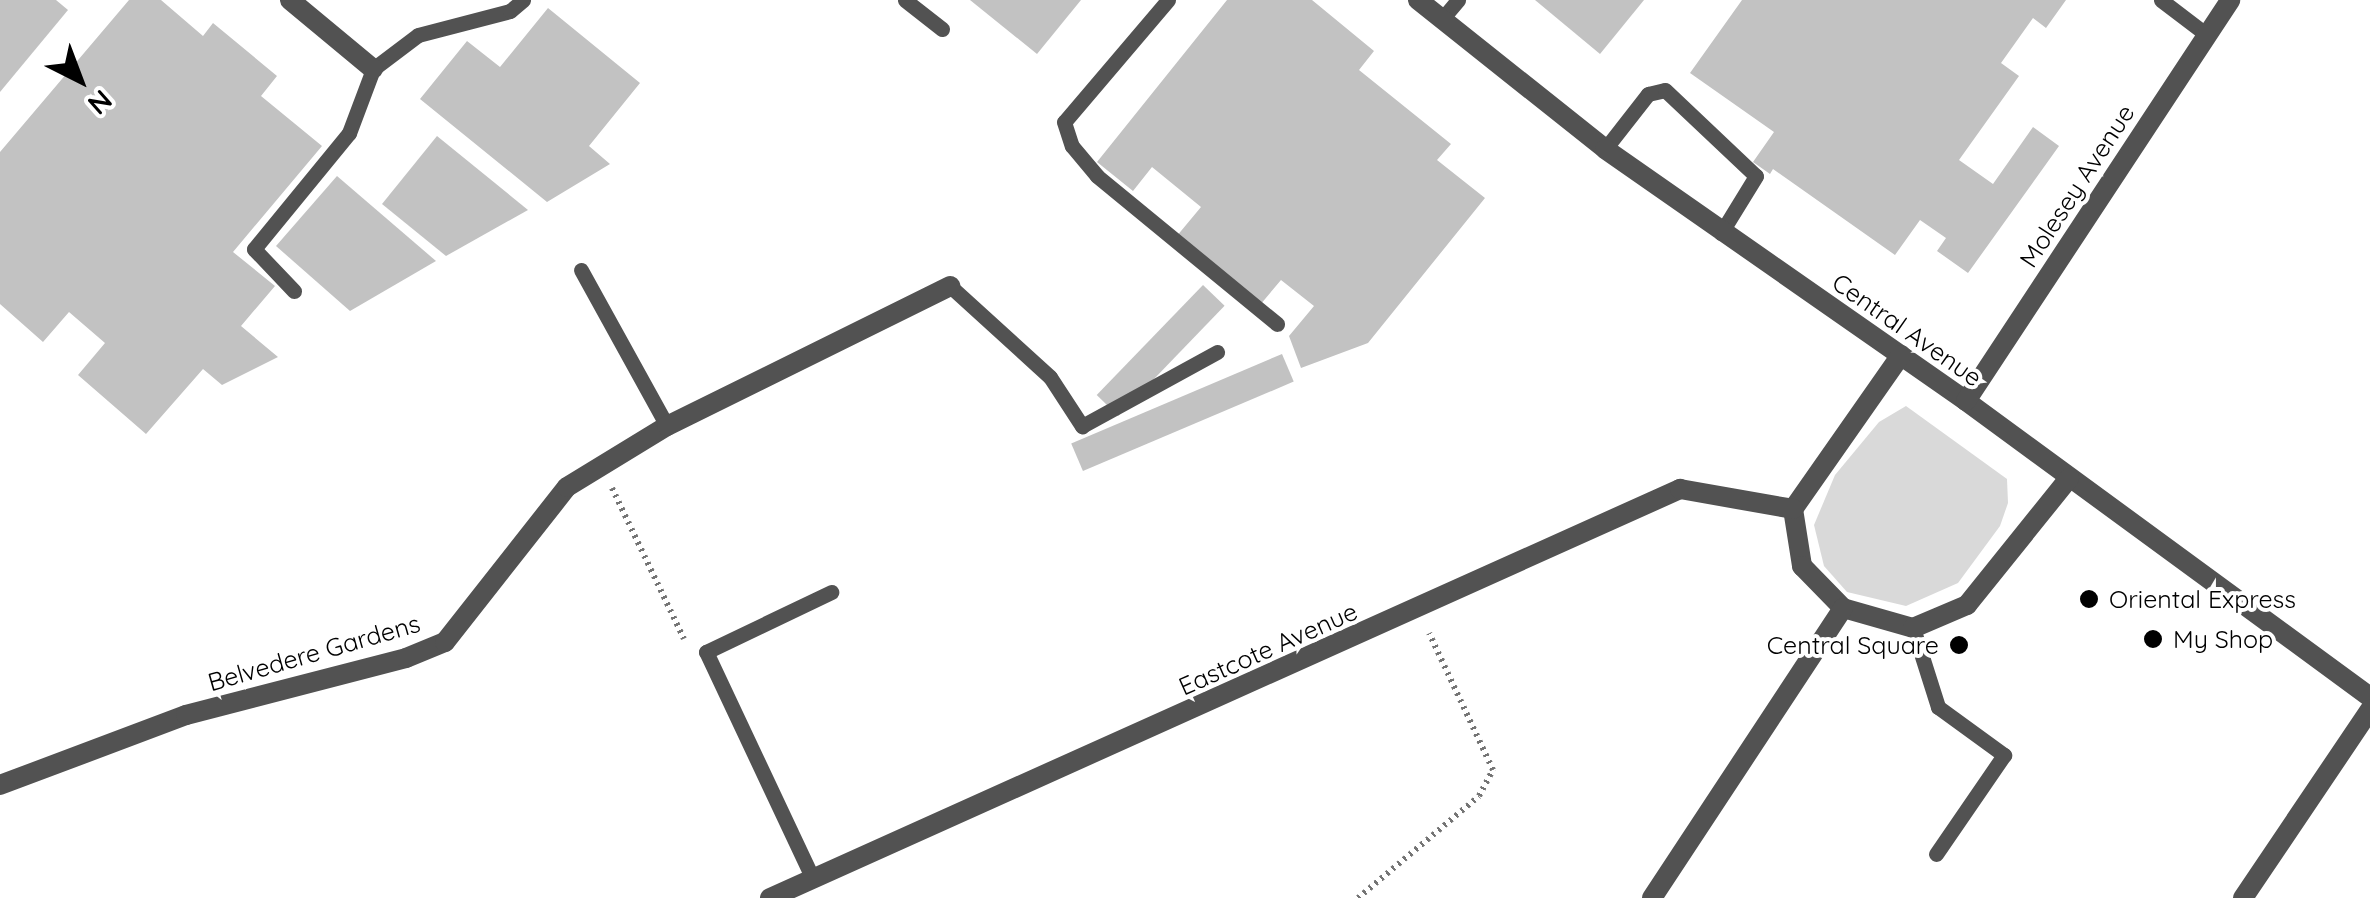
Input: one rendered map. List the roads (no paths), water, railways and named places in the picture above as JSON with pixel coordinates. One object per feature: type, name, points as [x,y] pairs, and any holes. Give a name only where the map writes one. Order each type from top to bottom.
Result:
[{"type":"street","points":[[290,0],[373,69]]},
{"type":"street","name":"Central Avenue","points":[[1418,0],[1605,149],[1966,400],[2370,697]]},
{"type":"street","name":"Molesey Avenue","points":[[1966,400],[2230,0]]},
{"type":"street","name":"Belvedere Gardens","points":[[0,785],[186,715],[406,658],[444,642],[567,487],[666,426],[950,286]]},
{"type":"street","points":[[1901,355],[1793,509],[1802,566],[1844,608],[1914,628],[1967,605],[2068,478]]},
{"type":"street","name":"Eastcote Avenue","points":[[770,898],[1680,489],[1793,509]]},
{"type":"street","points":[[1652,898],[1844,608]]},
{"type":"street","points":[[2243,898],[2370,710]]},
{"type":"lane","points":[[294,291],[254,249],[348,133],[373,69],[418,35],[510,11],[522,0]]},
{"type":"lane","points":[[905,0],[942,29]]},
{"type":"lane","points":[[1168,0],[1064,122],[1072,146],[1097,176],[1277,324]]},
{"type":"lane","points":[[1442,19],[1458,0]]},
{"type":"lane","points":[[2161,0],[2207,34]]},
{"type":"lane","points":[[1605,149],[1648,94],[1665,90],[1756,176],[1721,232]]},
{"type":"lane","points":[[580,270],[666,426]]},
{"type":"lane","points":[[950,286],[1050,378],[1082,426],[1218,352]]},
{"type":"lane","points":[[813,879],[706,652],[831,592]]},
{"type":"lane","points":[[1914,628],[1938,707],[2004,755],[1936,854]]},
{"type":"place","name":"Oriental Express","points":[[2089,599]]},
{"type":"place","name":"My Shop","points":[[2153,639]]},
{"type":"place","name":"Central Square","points":[[1959,645]]}]
